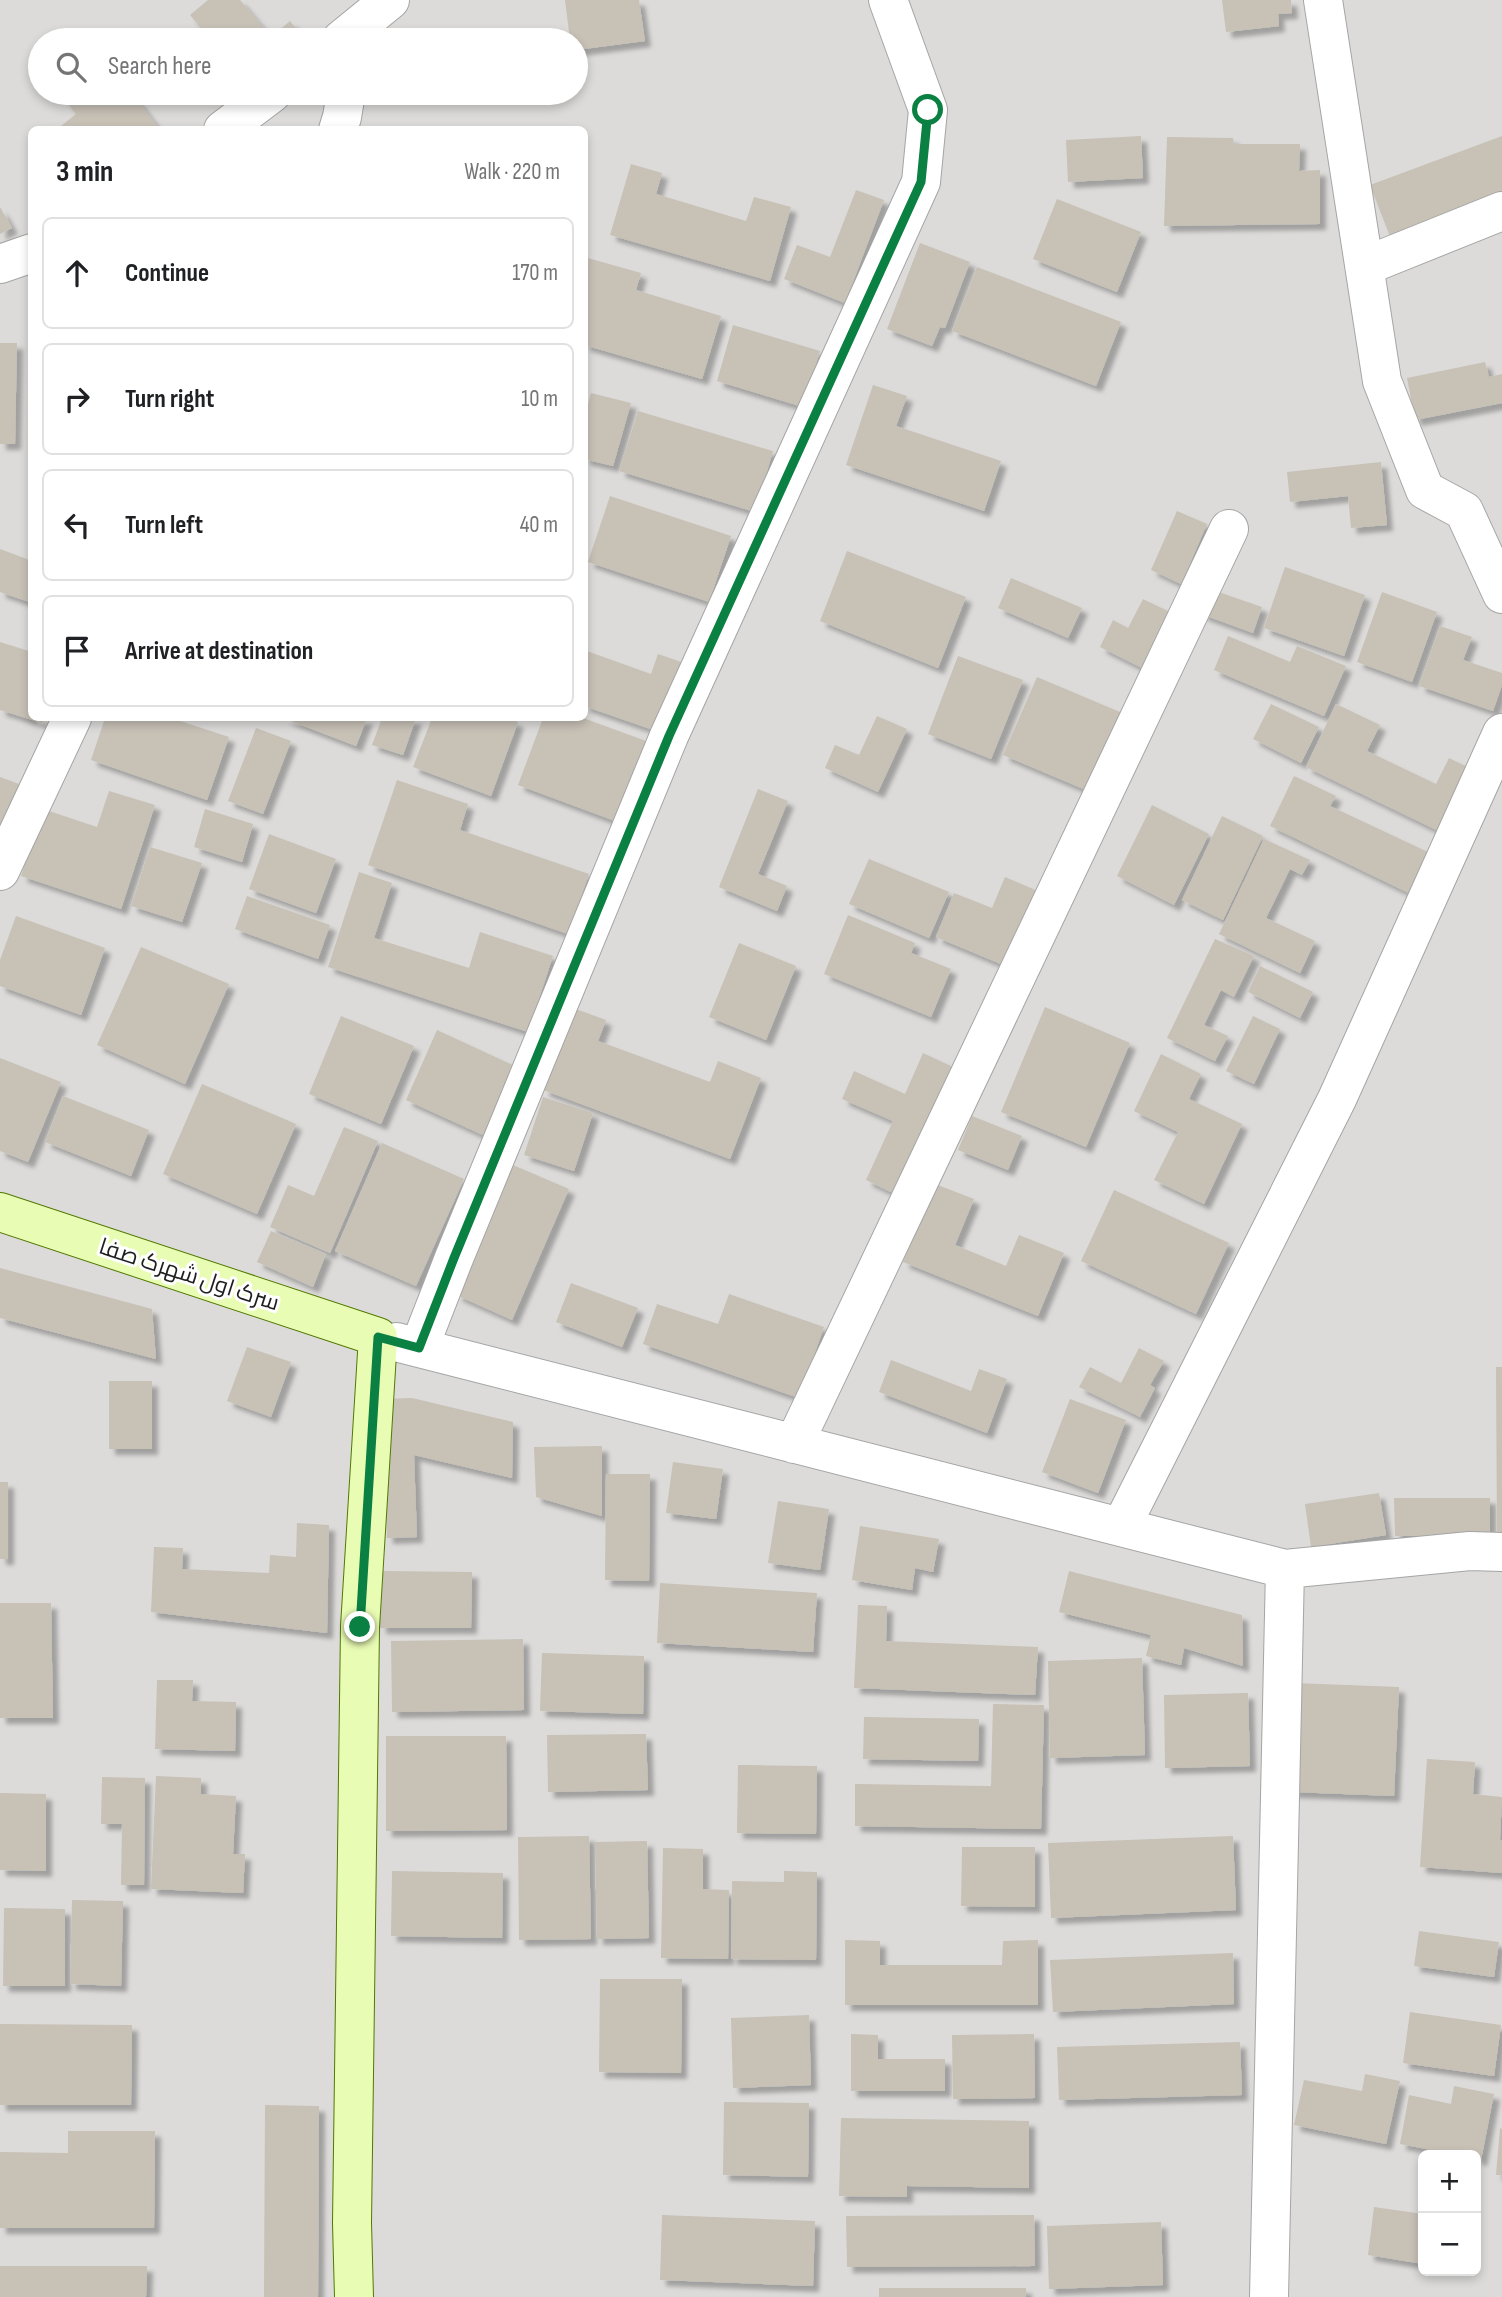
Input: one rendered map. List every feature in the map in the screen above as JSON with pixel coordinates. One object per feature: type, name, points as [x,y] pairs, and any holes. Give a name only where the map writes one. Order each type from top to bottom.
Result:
[{"type":"street","points":[[357,28],[390,0]]},
{"type":"street","points":[[419,1348],[669,736],[921,182],[928,110],[888,0]]},
{"type":"street","points":[[1323,0],[1382,381],[1425,490],[1464,511],[1502,594]]},
{"type":"street","points":[[228,126],[256,105]]},
{"type":"street","points":[[339,126],[344,105]]},
{"type":"street","points":[[1365,266],[1502,211]]},
{"type":"street","points":[[0,264],[28,254]]},
{"type":"street","points":[[794,1444],[1229,529]]},
{"type":"street","points":[[0,871],[71,721]]},
{"type":"street","points":[[1121,1527],[1337,1099],[1502,733]]},
{"type":"street","name":"سرک اول شهرک صفا","points":[[0,1212],[378,1337]]},
{"type":"street","points":[[354,2297],[352,2223],[360,1627],[378,1337],[1285,1570],[1470,1551],[1502,1552]]},
{"type":"street","points":[[1269,2297],[1285,1570]]},
{"type":"shaded area","points":[[0,0],[1502,0],[1502,2297],[0,2297]]},
{"type":"building","points":[[208,0],[240,0],[263,28],[201,28],[190,15]]},
{"type":"building","points":[[565,0],[639,0],[645,41],[588,48],[588,28],[568,28]]},
{"type":"building","points":[[1222,0],[1291,0],[1292,13],[1278,14],[1279,26],[1226,32]]},
{"type":"building","points":[[290,21],[296,28],[282,28]]},
{"type":"building","points":[[69,105],[141,105],[157,126],[61,126],[76,114]]},
{"type":"building","points":[[1141,136],[1143,178],[1068,182],[1066,140]]},
{"type":"building","points":[[1502,136],[1502,198],[1391,239],[1370,185]]},
{"type":"building","points":[[1167,137],[1233,138],[1234,144],[1300,144],[1299,171],[1320,170],[1320,224],[1164,226]]},
{"type":"building","points":[[631,164],[662,173],[656,194],[746,221],[754,197],[791,207],[770,281],[610,235]]},
{"type":"building","points":[[856,190],[884,200],[845,303],[784,279],[797,245],[830,257]]},
{"type":"building","points":[[1057,199],[1141,232],[1117,292],[1033,259]]},
{"type":"building","points":[[0,207],[12,228],[0,234]]},
{"type":"building","points":[[920,243],[970,262],[945,328],[940,327],[932,346],[887,329]]},
{"type":"building","points":[[588,258],[641,273],[636,290],[721,316],[702,379],[588,346]]},
{"type":"building","points":[[977,267],[1121,322],[1096,386],[952,331]]},
{"type":"building","points":[[733,325],[820,351],[803,407],[717,381]]},
{"type":"building","points":[[0,343],[17,343],[15,444],[0,444]]},
{"type":"building","points":[[1485,362],[1489,377],[1502,374],[1502,403],[1415,420],[1407,378]]},
{"type":"building","points":[[873,385],[907,396],[896,426],[1001,461],[984,511],[846,465]]},
{"type":"building","points":[[591,393],[631,403],[613,466],[588,460],[588,404]]},
{"type":"building","points":[[638,411],[773,451],[755,512],[619,471]]},
{"type":"building","points":[[1381,462],[1387,525],[1351,528],[1348,496],[1290,502],[1287,472]]},
{"type":"building","points":[[610,496],[731,536],[709,602],[588,562]]},
{"type":"building","points":[[1177,511],[1207,524],[1181,584],[1151,570]]},
{"type":"building","points":[[0,549],[28,560],[28,602],[0,592]]},
{"type":"building","points":[[847,551],[966,597],[938,668],[820,621]]},
{"type":"building","points":[[1285,567],[1365,595],[1344,656],[1264,628]]},
{"type":"building","points":[[1011,578],[1082,608],[1068,638],[998,608]]},
{"type":"building","points":[[1210,589],[1262,607],[1253,633],[1201,614]]},
{"type":"building","points":[[1382,592],[1437,612],[1412,682],[1357,662]]},
{"type":"building","points":[[1143,599],[1172,613],[1144,669],[1100,647],[1113,620],[1128,628]]},
{"type":"building","points":[[1440,626],[1472,637],[1463,660],[1502,673],[1502,685],[1493,711],[1419,686]]},
{"type":"building","points":[[1228,636],[1290,662],[1297,646],[1346,666],[1324,716],[1214,670]]},
{"type":"building","points":[[0,642],[28,651],[28,719],[0,710]]},
{"type":"building","points":[[588,651],[651,674],[658,654],[684,663],[659,732],[588,707]]},
{"type":"building","points":[[958,656],[1023,680],[991,759],[928,734]]},
{"type":"building","points":[[1037,677],[1127,715],[1093,793],[1003,755]]},
{"type":"building","points":[[1271,704],[1319,727],[1301,763],[1253,739]]},
{"type":"building","points":[[1336,704],[1380,725],[1367,751],[1436,784],[1449,758],[1480,773],[1449,836],[1306,767]]},
{"type":"building","points":[[877,716],[907,729],[878,792],[825,768],[835,745],[859,755]]},
{"type":"building","points":[[588,720],[646,741],[615,821],[518,785],[542,721]]},
{"type":"building","points":[[104,721],[180,721],[229,737],[207,800],[91,760]]},
{"type":"building","points":[[291,721],[366,721],[356,746]]},
{"type":"building","points":[[381,721],[415,721],[403,755],[372,745]]},
{"type":"building","points":[[431,721],[518,722],[491,796],[413,767]]},
{"type":"building","points":[[256,728],[291,741],[263,814],[228,801]]},
{"type":"building","points":[[1294,776],[1336,796],[1330,806],[1432,854],[1413,895],[1270,826]]},
{"type":"building","points":[[0,777],[19,784],[0,830]]},
{"type":"building","points":[[397,780],[468,804],[460,830],[589,874],[568,934],[368,865]]},
{"type":"building","points":[[758,789],[788,801],[758,874],[787,886],[777,911],[719,887]]},
{"type":"building","points":[[109,791],[155,805],[121,909],[21,876],[43,809],[97,827]]},
{"type":"building","points":[[1152,805],[1209,834],[1174,905],[1117,876]]},
{"type":"building","points":[[205,809],[253,824],[242,862],[194,847]]},
{"type":"building","points":[[1222,816],[1263,836],[1223,920],[1182,900]]},
{"type":"building","points":[[269,834],[336,859],[316,913],[249,889]]},
{"type":"building","points":[[1264,839],[1310,860],[1302,875],[1290,869],[1266,918],[1315,941],[1300,973],[1219,934]]},
{"type":"building","points":[[150,847],[202,863],[182,922],[131,906]]},
{"type":"building","points":[[869,859],[949,892],[929,938],[849,904]]},
{"type":"building","points":[[359,872],[392,883],[374,938],[469,968],[480,932],[553,956],[528,1032],[328,967]]},
{"type":"building","points":[[1005,877],[1040,892],[1008,967],[936,937],[954,893],[992,908]]},
{"type":"building","points":[[247,896],[330,925],[318,959],[235,929]]},
{"type":"building","points":[[848,915],[915,943],[911,953],[951,969],[931,1017],[824,974]]},
{"type":"building","points":[[16,916],[105,948],[81,1015],[0,986],[0,960]]},
{"type":"building","points":[[1215,939],[1254,956],[1234,997],[1221,990],[1204,1025],[1228,1036],[1215,1061],[1167,1038]]},
{"type":"building","points":[[739,943],[796,966],[766,1040],[709,1017]]},
{"type":"building","points":[[141,947],[229,984],[185,1084],[97,1045]]},
{"type":"building","points":[[1260,966],[1313,992],[1300,1018],[1248,992]]},
{"type":"building","points":[[1045,1007],[1130,1043],[1086,1147],[1001,1112]]},
{"type":"building","points":[[573,1008],[606,1020],[598,1041],[710,1082],[718,1061],[761,1078],[730,1159],[543,1090]]},
{"type":"building","points":[[341,1016],[414,1046],[381,1124],[309,1094]]},
{"type":"building","points":[[1253,1016],[1280,1029],[1254,1084],[1226,1071]]},
{"type":"building","points":[[437,1030],[515,1066],[483,1135],[406,1100]]},
{"type":"building","points":[[923,1053],[953,1067],[895,1194],[866,1180],[893,1121],[842,1099],[854,1071],[905,1094]]},
{"type":"building","points":[[1161,1054],[1201,1074],[1189,1099],[1242,1124],[1204,1204],[1154,1180],[1178,1132],[1134,1111]]},
{"type":"building","points":[[0,1058],[61,1082],[28,1162],[0,1151]]},
{"type":"building","points":[[202,1084],[296,1124],[257,1214],[163,1174]]},
{"type":"building","points":[[63,1096],[149,1130],[131,1176],[45,1142]]},
{"type":"building","points":[[543,1097],[593,1113],[574,1171],[524,1155]]},
{"type":"building","points":[[972,1116],[1022,1136],[1008,1170],[958,1150]]},
{"type":"building","points":[[344,1127],[378,1141],[330,1253],[270,1227],[288,1185],[314,1196]]},
{"type":"building","points":[[382,1143],[464,1179],[416,1286],[335,1251]]},
{"type":"building","points":[[513,1165],[569,1189],[512,1320],[456,1295]]},
{"type":"building","points":[[935,1184],[974,1199],[955,1245],[1006,1266],[1019,1235],[1064,1253],[1038,1316],[903,1262]]},
{"type":"building","points":[[1114,1190],[1229,1243],[1196,1314],[1081,1261]]},
{"type":"building","points":[[271,1231],[326,1254],[313,1287],[257,1262]]},
{"type":"building","points":[[0,1268],[152,1309],[156,1359],[0,1318]]},
{"type":"building","points":[[571,1283],[638,1308],[622,1347],[556,1322]]},
{"type":"building","points":[[729,1294],[824,1327],[799,1398],[643,1344],[657,1304],[718,1324]]},
{"type":"building","points":[[247,1347],[291,1362],[271,1417],[227,1401]]},
{"type":"building","points":[[1139,1348],[1164,1361],[1150,1385],[1155,1388],[1140,1417],[1079,1387],[1090,1367],[1121,1383]]},
{"type":"building","points":[[891,1360],[971,1391],[979,1369],[1007,1379],[987,1433],[879,1392]]},
{"type":"building","points":[[1496,1367],[1502,1367],[1502,1538],[1497,1538]]},
{"type":"building","points":[[109,1381],[152,1381],[152,1449],[109,1449]]},
{"type":"building","points":[[412,1398],[513,1422],[512,1478],[414,1455],[417,1537],[387,1538],[382,1399]]},
{"type":"building","points":[[1070,1399],[1126,1420],[1098,1493],[1042,1472]]},
{"type":"building","points":[[602,1446],[602,1516],[536,1497],[534,1447]]},
{"type":"building","points":[[673,1462],[723,1469],[716,1519],[666,1513]]},
{"type":"building","points":[[606,1474],[650,1474],[649,1581],[605,1580]]},
{"type":"building","points":[[0,1482],[8,1482],[8,1559],[0,1559]]},
{"type":"building","points":[[1379,1493],[1386,1535],[1311,1547],[1305,1504]]},
{"type":"building","points":[[1394,1498],[1490,1498],[1490,1536],[1395,1536]]},
{"type":"building","points":[[778,1501],[829,1509],[820,1570],[768,1563]]},
{"type":"building","points":[[297,1523],[329,1525],[327,1633],[151,1612],[154,1547],[183,1548],[182,1569],[269,1573],[270,1555],[296,1557]]},
{"type":"building","points":[[860,1526],[939,1539],[933,1572],[915,1568],[912,1590],[852,1580]]},
{"type":"building","points":[[381,1571],[472,1572],[471,1628],[380,1628]]},
{"type":"building","points":[[1069,1571],[1242,1615],[1243,1666],[1184,1648],[1181,1665],[1146,1656],[1151,1635],[1059,1612]]},
{"type":"building","points":[[660,1583],[817,1593],[813,1652],[657,1643]]},
{"type":"building","points":[[0,1603],[51,1603],[53,1718],[0,1718]]},
{"type":"building","points":[[858,1605],[887,1606],[886,1641],[1038,1647],[1035,1695],[854,1688]]},
{"type":"building","points":[[523,1639],[524,1710],[392,1712],[391,1641]]},
{"type":"building","points":[[542,1653],[644,1656],[643,1714],[540,1711]]},
{"type":"building","points":[[1142,1658],[1145,1755],[1050,1758],[1048,1661]]},
{"type":"building","points":[[157,1680],[193,1680],[192,1701],[236,1702],[235,1751],[155,1749]]},
{"type":"building","points":[[1294,1683],[1399,1687],[1394,1796],[1291,1792]]},
{"type":"building","points":[[1248,1693],[1250,1766],[1165,1768],[1164,1695]]},
{"type":"building","points":[[993,1704],[1044,1705],[1041,1829],[855,1826],[855,1784],[991,1786]]},
{"type":"building","points":[[864,1717],[979,1719],[978,1761],[863,1759]]},
{"type":"building","points":[[646,1734],[648,1790],[548,1792],[547,1735]]},
{"type":"building","points":[[386,1736],[506,1736],[507,1830],[386,1831]]},
{"type":"building","points":[[1427,1759],[1475,1762],[1473,1794],[1502,1797],[1502,1873],[1420,1867]]},
{"type":"building","points":[[738,1765],[817,1766],[816,1834],[737,1833]]},
{"type":"building","points":[[156,1776],[201,1778],[201,1794],[236,1796],[233,1854],[245,1854],[243,1893],[151,1889]]},
{"type":"building","points":[[102,1777],[145,1778],[144,1885],[121,1885],[122,1824],[101,1824]]},
{"type":"building","points":[[0,1793],[46,1794],[46,1871],[0,1870]]},
{"type":"building","points":[[589,1836],[591,1939],[519,1940],[518,1837]]},
{"type":"building","points":[[1233,1836],[1236,1910],[1051,1918],[1048,1843]]},
{"type":"building","points":[[647,1841],[649,1938],[597,1939],[595,1842]]},
{"type":"building","points":[[962,1847],[1035,1847],[1035,1907],[961,1906]]},
{"type":"building","points":[[663,1848],[703,1849],[703,1889],[729,1890],[728,1959],[661,1958]]},
{"type":"building","points":[[392,1871],[503,1873],[502,1938],[391,1936]]},
{"type":"building","points":[[784,1871],[817,1872],[816,1960],[731,1959],[732,1881],[784,1882]]},
{"type":"building","points":[[72,1900],[123,1901],[121,1986],[70,1984]]},
{"type":"building","points":[[4,1908],[65,1909],[65,1986],[3,1986]]},
{"type":"building","points":[[1419,1931],[1499,1942],[1494,1977],[1414,1966]]},
{"type":"building","points":[[845,1940],[880,1941],[880,1965],[1002,1965],[1003,1941],[1038,1940],[1038,2005],[845,2005]]},
{"type":"building","points":[[1233,1953],[1234,2004],[1053,2012],[1050,1960]]},
{"type":"building","points":[[600,1979],[682,1979],[681,2073],[599,2072]]},
{"type":"building","points":[[1410,2012],[1501,2025],[1494,2076],[1403,2063]]},
{"type":"building","points":[[809,2015],[811,2085],[733,2088],[731,2018]]},
{"type":"building","points":[[0,2024],[132,2025],[131,2105],[0,2105]]},
{"type":"building","points":[[851,2034],[878,2035],[878,2059],[945,2059],[945,2091],[851,2091]]},
{"type":"building","points":[[1034,2034],[1035,2098],[953,2099],[952,2035]]},
{"type":"building","points":[[1240,2042],[1242,2095],[1059,2100],[1057,2047]]},
{"type":"building","points":[[1365,2074],[1400,2081],[1386,2144],[1294,2125],[1304,2080],[1362,2091]]},
{"type":"building","points":[[1454,2086],[1494,2094],[1481,2160],[1481,2150],[1432,2150],[1400,2144],[1409,2095],[1451,2104]]},
{"type":"building","points":[[724,2102],[809,2103],[808,2177],[723,2175]]},
{"type":"building","points":[[265,2105],[319,2106],[318,2297],[264,2297]]},
{"type":"building","points":[[841,2118],[1029,2121],[1029,2188],[907,2186],[907,2197],[839,2196]]},
{"type":"building","points":[[1500,2128],[1502,2175],[1496,2175]]},
{"type":"building","points":[[68,2131],[155,2131],[154,2228],[0,2228],[0,2152],[68,2153]]},
{"type":"building","points":[[1374,2207],[1418,2213],[1418,2263],[1368,2255]]},
{"type":"building","points":[[662,2215],[815,2221],[813,2286],[660,2280]]},
{"type":"building","points":[[1034,2215],[1035,2266],[847,2267],[846,2216]]},
{"type":"building","points":[[1161,2222],[1163,2285],[1049,2289],[1047,2226]]},
{"type":"building","points":[[0,2266],[147,2266],[146,2297],[0,2297]]},
{"type":"building","points":[[879,2288],[1026,2288],[1026,2297],[879,2297]]},
{"type":"route","points":[[360,1627],[378,1337],[419,1348],[669,736],[921,182],[928,110]]}]
